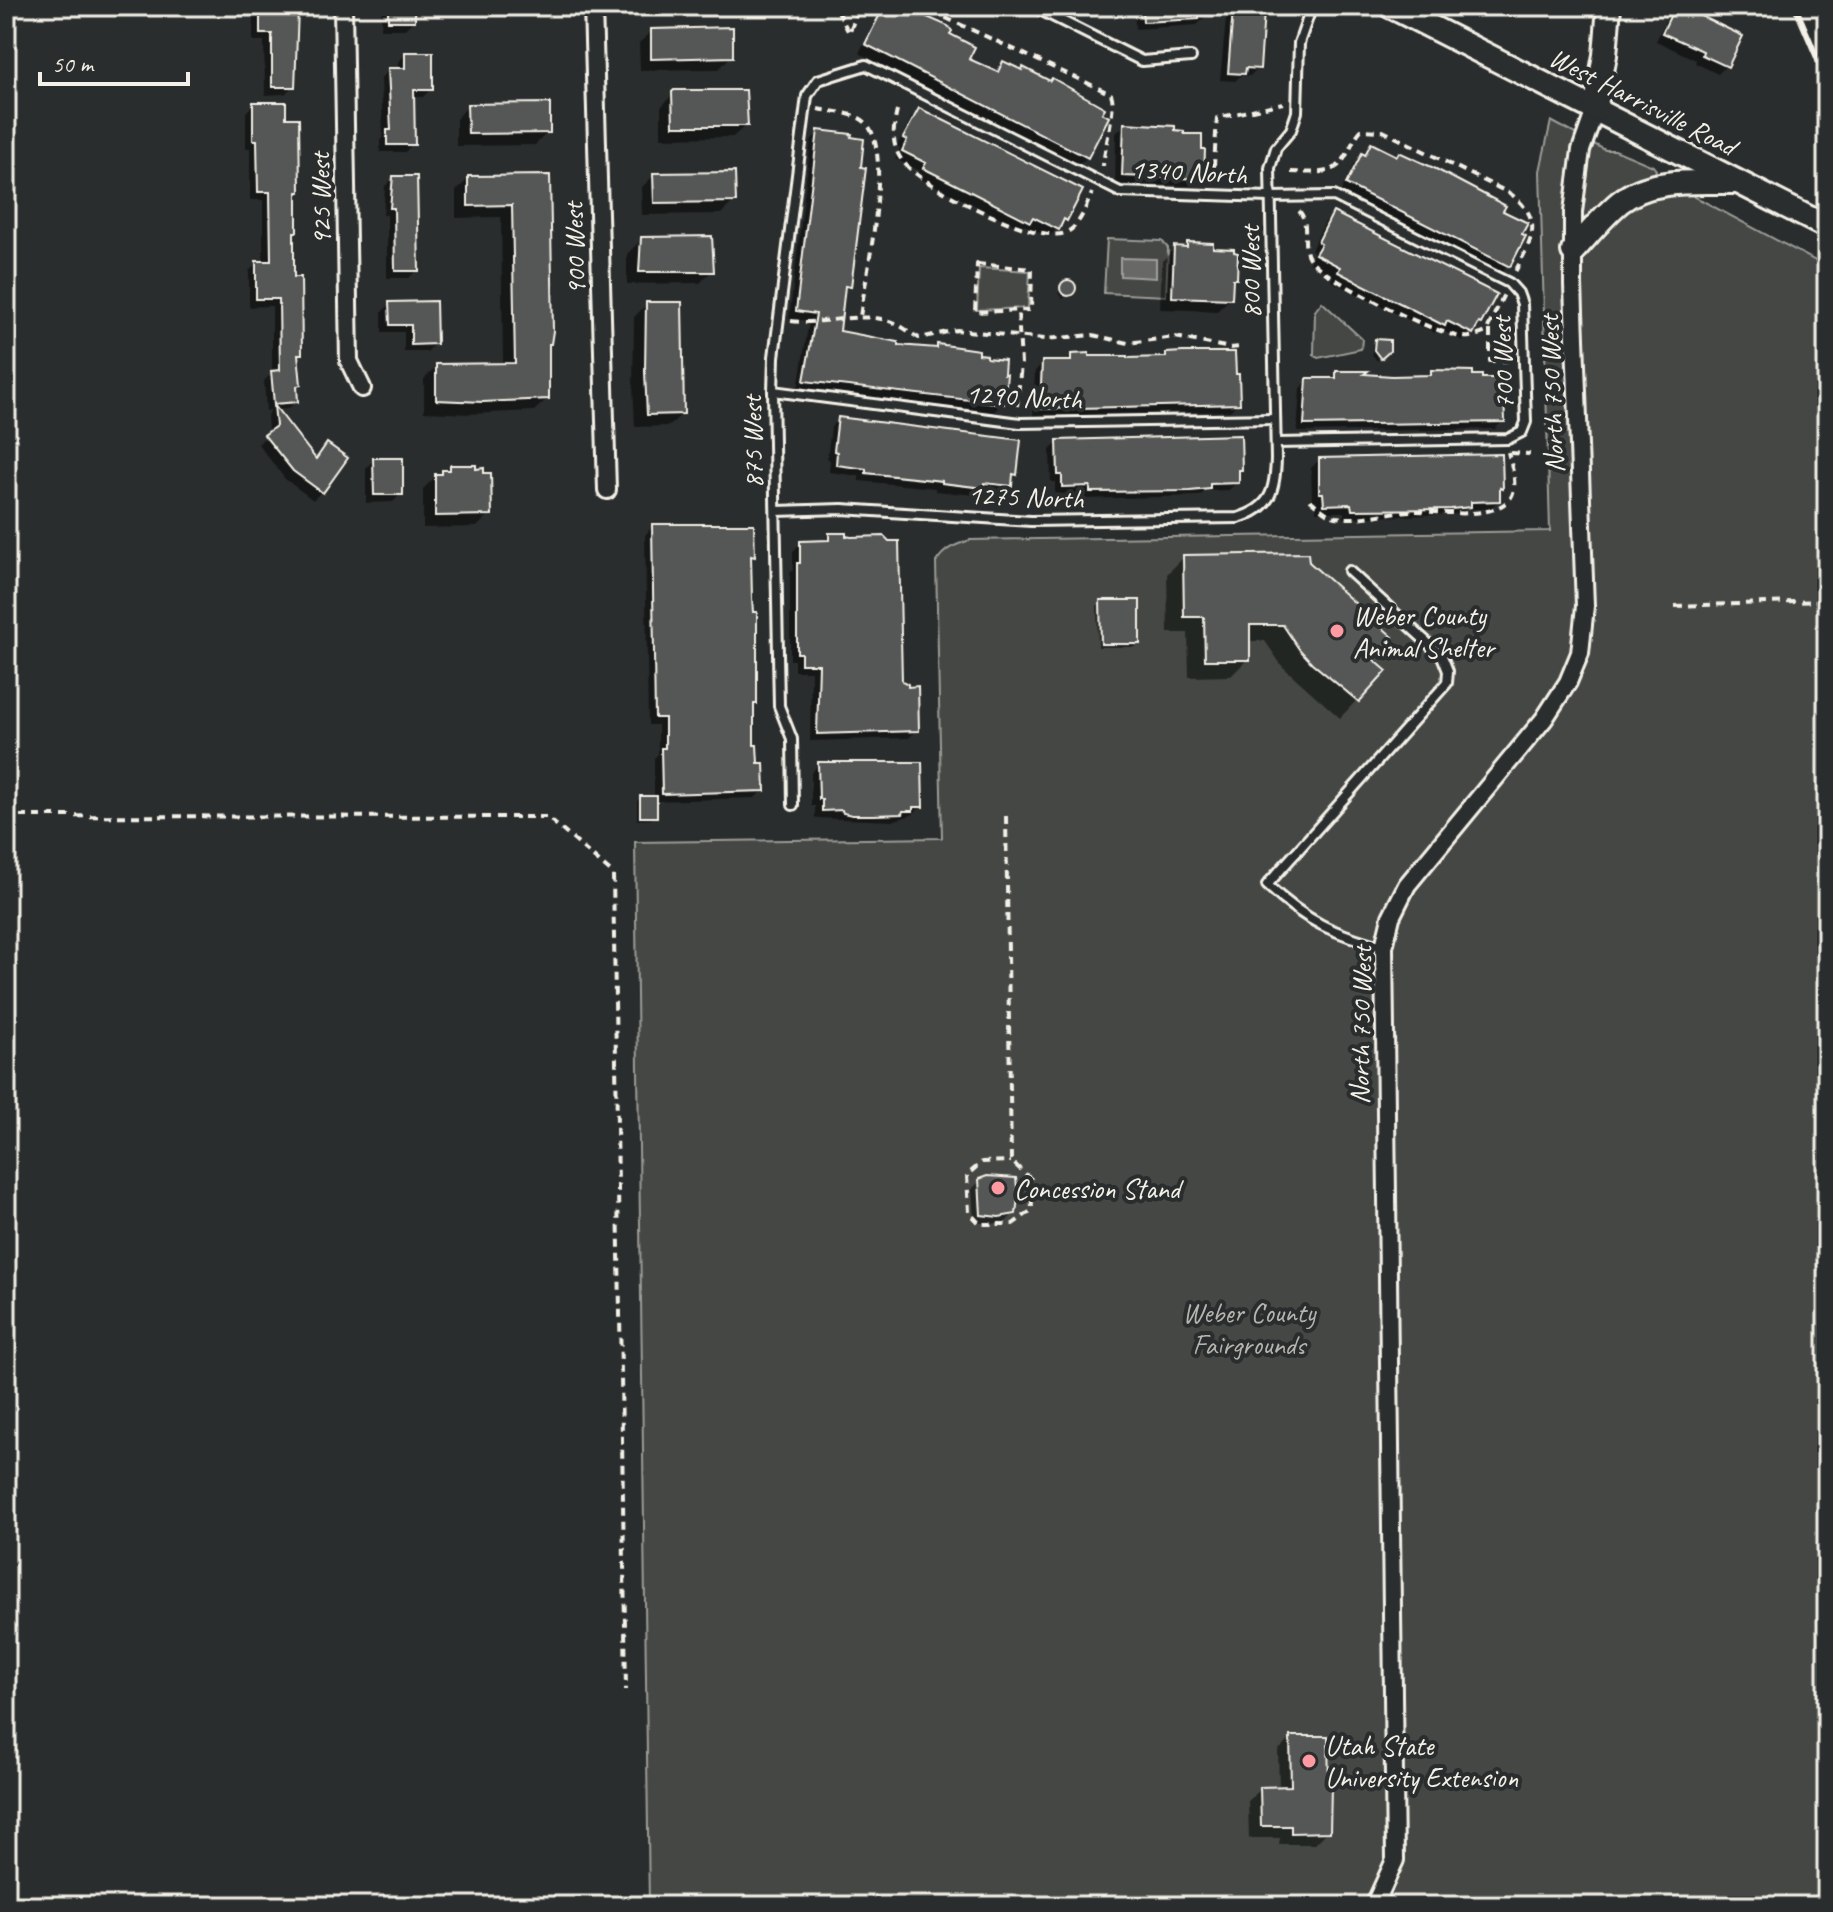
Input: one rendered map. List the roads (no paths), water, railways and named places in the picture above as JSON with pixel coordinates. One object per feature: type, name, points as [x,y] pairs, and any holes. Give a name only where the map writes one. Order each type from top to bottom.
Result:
[{"type":"main road","name":"West Harrisville Road","points":[[1390,6],[1827,227]]},
{"type":"main road","points":[[1595,110],[1605,55],[1609,6]]},
{"type":"main road","points":[[1573,251],[1622,200],[1644,190],[1675,183],[1738,182]]},
{"type":"street","name":"925 West","points":[[343,6],[349,361],[362,388]]},
{"type":"street","name":"900 West","points":[[593,6],[607,490]]},
{"type":"street","name":"North 750 West","points":[[1374,1906],[1395,1860],[1384,947],[1391,917],[1407,885],[1544,719],[1568,682],[1580,653],[1585,606],[1573,251],[1575,176],[1595,110]]},
{"type":"lane","points":[[1032,6],[1142,61],[1191,57]]},
{"type":"lane","name":"800 West","points":[[1269,499],[1275,479],[1276,443],[1270,168],[1276,148],[1291,130],[1297,112],[1299,43],[1312,6]]},
{"type":"lane","name":"1340 North","points":[[818,80],[866,65],[1120,192],[1334,196],[1509,283],[1518,293]]},
{"type":"lane","name":"875 West","points":[[793,805],[792,739],[779,706],[774,357],[807,96],[818,80]]},
{"type":"lane","name":"700 West","points":[[1276,443],[1508,439],[1522,432],[1526,422],[1522,304],[1518,293]]},
{"type":"lane","name":"1290 North","points":[[773,391],[1020,423],[1275,419]]},
{"type":"lane","name":"1275 North","points":[[776,511],[842,509],[1031,521],[1238,518],[1256,513],[1269,499]]},
{"type":"lane","points":[[1349,571],[1442,656],[1448,671],[1447,683],[1267,885],[1294,910],[1340,936],[1384,947]]},
{"type":"railway","points":[[1795,6],[1827,81]]},
{"type":"place","name":"Weber County Animal Shelter","points":[[1337,631]]},
{"type":"place","name":"Concession Stand","points":[[998,1188]]},
{"type":"place","name":"Utah State University Extension","points":[[1309,1761]]},
{"type":"park label","name":"Weber County Fairgrounds","points":[[1249,1328]]}]
